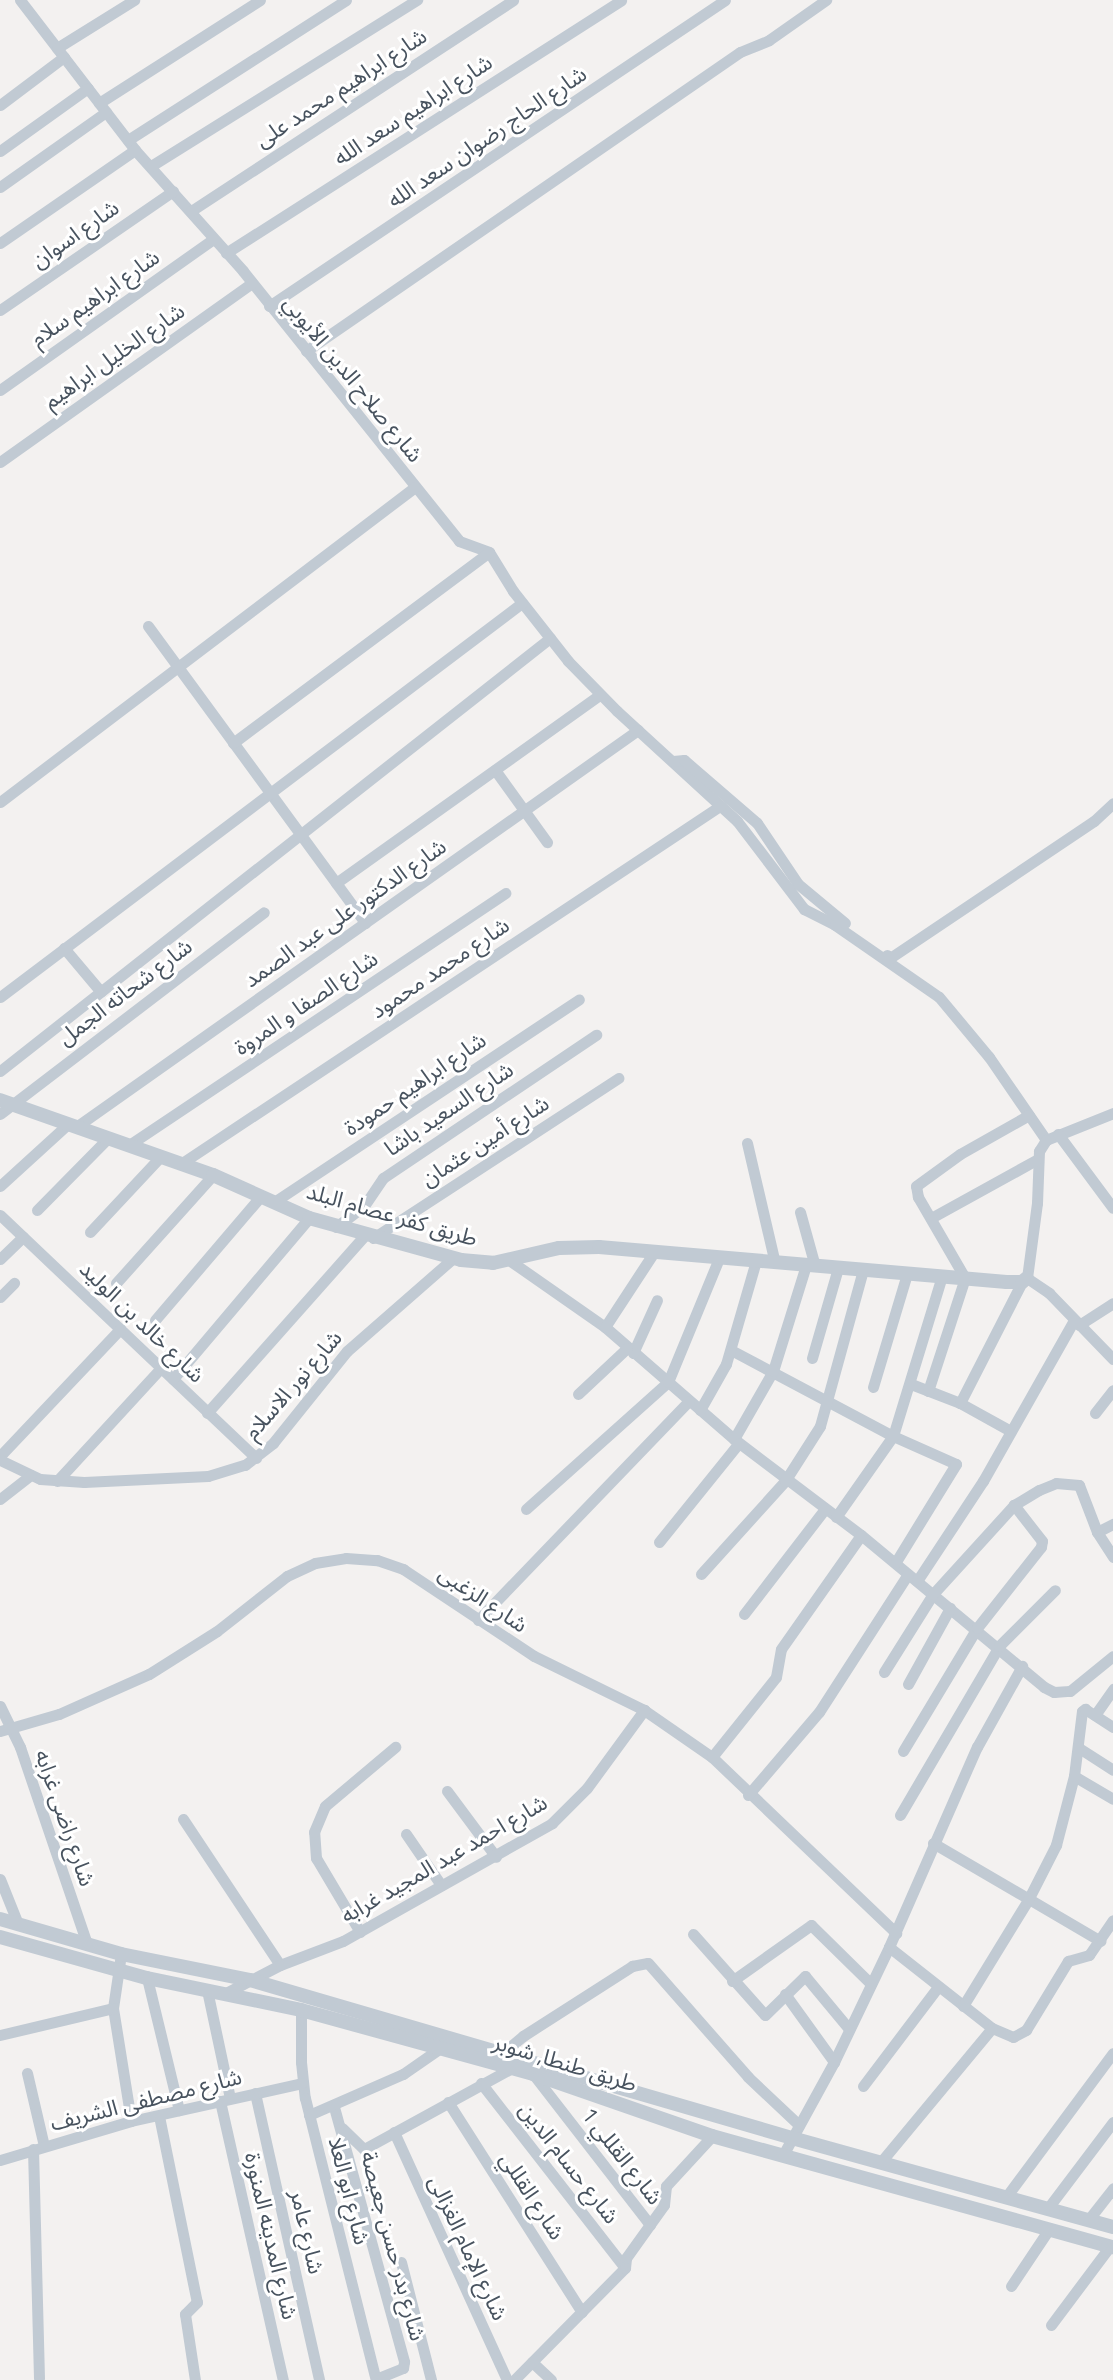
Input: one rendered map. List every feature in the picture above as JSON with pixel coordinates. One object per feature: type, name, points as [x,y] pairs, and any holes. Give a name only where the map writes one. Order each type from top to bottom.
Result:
[{"type":"street","points":[[0,105],[60,53],[134,0]]},
{"type":"street","points":[[0,187],[102,107],[260,0]]},
{"type":"street","points":[[0,243],[131,145],[346,0]]},
{"type":"street","points":[[151,166],[417,0]]},
{"type":"street","name":"شارع ابراهيم محمد على","points":[[191,211],[513,0]]},
{"type":"street","name":"شارع ابراهيم سعد الله","points":[[226,253],[621,0]]},
{"type":"street","name":"شارع الحاج رضوان سعد الله","points":[[269,306],[725,0]]},
{"type":"street","points":[[306,351],[740,52],[769,40],[826,0]]},
{"type":"street","name":"شارع صلاح الدين الأيوبي","points":[[24,1],[131,145],[252,283],[459,541],[489,552]]},
{"type":"street","points":[[0,151],[88,88]]},
{"type":"street","name":"شارع اسوان","points":[[0,310],[173,191]]},
{"type":"street","name":"شارع ابراهيم سلام","points":[[0,390],[213,239]]},
{"type":"street","name":"شارع الخليل ابراهيم","points":[[0,462],[252,283]]},
{"type":"street","points":[[0,802],[415,487]]},
{"type":"street","points":[[233,743],[489,552],[522,603],[600,695],[746,832],[804,909],[835,925],[939,997],[1046,1140]]},
{"type":"street","points":[[0,997],[522,603]]},
{"type":"street","points":[[148,626],[365,923]]},
{"type":"street","points":[[0,1071],[550,638]]},
{"type":"street","points":[[336,883],[600,695]]},
{"type":"street","name":"شارع الدكتور على عبد الصمد","points":[[0,1186],[72,1126],[638,730]]},
{"type":"street","points":[[673,761],[684,760],[757,823],[806,892],[883,951],[887,960]]},
{"type":"street","points":[[495,770],[547,842]]},
{"type":"street","points":[[887,960],[1094,821],[1113,803]]},
{"type":"street","name":"شارع محمد محمود","points":[[182,1163],[720,806]]},
{"type":"street","name":"شارع الصفا و المروة","points":[[129,1145],[505,893]]},
{"type":"street","name":"شارع شحاته الجمل","points":[[3,1106],[264,912]]},
{"type":"street","points":[[64,948],[101,992]]},
{"type":"street","name":"شارع ابراهيم حمودة","points":[[155,1320],[268,1199],[579,999]]},
{"type":"street","name":"شارع السعيد باشا","points":[[336,1227],[364,1206],[383,1178],[596,1035]]},
{"type":"street","name":"شارع أمين عثمان","points":[[207,1413],[369,1236],[618,1078]]},
{"type":"street","name":"طريق كفر عصام البلد","points":[[3,1106],[182,1163],[309,1218],[452,1259],[478,1263],[579,1247],[907,1274],[1025,1280]]},
{"type":"street","points":[[960,1403],[1025,1280],[1037,1203],[1036,1160],[1046,1140],[1113,1113]]},
{"type":"street","points":[[928,1391],[965,1278],[915,1189],[918,1182],[1029,1115]]},
{"type":"street","points":[[1058,1134],[1113,1208]]},
{"type":"street","points":[[37,1210],[108,1138]]},
{"type":"street","points":[[747,1143],[775,1263]]},
{"type":"street","points":[[90,1232],[161,1156]]},
{"type":"street","points":[[931,1218],[1036,1160]]},
{"type":"street","points":[[116,1283],[213,1175]]},
{"type":"street","points":[[659,1542],[736,1441],[773,1371],[810,1266],[800,1212]]},
{"type":"street","name":"شارع خالد بن الوليد","points":[[0,1215],[256,1458]]},
{"type":"street","points":[[173,1379],[309,1218]]},
{"type":"street","points":[[0,1259],[23,1237]]},
{"type":"street","points":[[605,1327],[654,1252]]},
{"type":"street","points":[[526,1509],[668,1382],[719,1258]]},
{"type":"street","name":"شارع نور الاسلام","points":[[0,1458],[31,1475],[57,1481],[208,1476],[228,1472],[256,1458],[273,1443],[347,1351],[452,1259]]},
{"type":"street","points":[[509,1260],[605,1327],[736,1441],[785,1481],[861,1535],[999,1646],[1044,1687],[1061,1693],[1070,1691],[1113,1656]]},
{"type":"street","points":[[700,1410],[731,1350],[756,1261]]},
{"type":"street","points":[[812,1358],[838,1268]]},
{"type":"street","points":[[701,1574],[785,1481],[820,1426],[863,1270]]},
{"type":"street","points":[[873,1387],[907,1274]]},
{"type":"street","points":[[836,1517],[893,1436],[942,1276]]},
{"type":"street","points":[[1025,1280],[1049,1293],[1113,1359]]},
{"type":"street","points":[[0,1297],[14,1283]]},
{"type":"street","points":[[578,1394],[630,1350],[657,1300]]},
{"type":"street","points":[[748,1795],[819,1712],[983,1481],[1009,1430],[1076,1322],[1113,1303]]},
{"type":"street","points":[[0,1458],[120,1329]]},
{"type":"street","points":[[731,1350],[893,1436],[956,1464],[895,1563]]},
{"type":"street","points":[[57,1481],[161,1368]]},
{"type":"street","points":[[911,1384],[960,1403],[1009,1430]]},
{"type":"street","points":[[1095,1413],[1113,1390]]},
{"type":"street","points":[[478,1620],[689,1401]]},
{"type":"street","points":[[0,1499],[31,1475]]},
{"type":"street","points":[[884,1672],[933,1594],[1014,1505],[1056,1483],[1079,1485],[1097,1532],[1113,1557]]},
{"type":"street","points":[[903,1751],[977,1628],[1042,1544],[1014,1505]]},
{"type":"street","points":[[744,1614],[825,1509]]},
{"type":"street","points":[[1097,1532],[1113,1524]]},
{"type":"street","points":[[712,1757],[776,1677],[781,1649],[861,1535]]},
{"type":"street","name":"شارع الزغبى","points":[[6,1729],[93,1700],[149,1674],[217,1631],[261,1593],[315,1563],[346,1558],[377,1560],[403,1569],[534,1656],[644,1710],[712,1757],[748,1795],[896,1933]]},
{"type":"street","points":[[900,1815],[999,1646],[1055,1590]]},
{"type":"street","points":[[908,1684],[950,1608]]},
{"type":"street","points":[[783,2155],[834,2062],[896,1933],[977,1747],[1022,1666]]},
{"type":"street","points":[[1095,1715],[1113,1689]]},
{"type":"street","name":"شارع راضى غرابه","points":[[0,1706],[87,1944]]},
{"type":"street","name":"شارع احمد عبد المجيد غرابه","points":[[224,1994],[280,1965],[360,1932],[496,1857],[567,1810],[644,1710]]},
{"type":"street","points":[[963,2006],[1028,1900],[1056,1845],[1074,1776],[1082,1711],[1095,1715],[1113,1727]]},
{"type":"street","points":[[360,1932],[316,1858],[314,1832],[325,1806],[395,1747]]},
{"type":"street","points":[[1079,1748],[1113,1770]]},
{"type":"street","points":[[1074,1776],[1113,1799]]},
{"type":"street","points":[[447,1791],[496,1857]]},
{"type":"street","points":[[183,1819],[280,1965]]},
{"type":"street","points":[[406,1834],[441,1885]]},
{"type":"street","points":[[933,1843],[1101,1941]]},
{"type":"street","points":[[0,1879],[18,1924]]},
{"type":"street","name":"طريق طنطا, شوبر","points":[[0,1919],[121,1954],[250,1980],[506,2062],[712,2136],[1111,2246]]},
{"type":"street","points":[[889,1947],[992,2028],[1007,2036],[1022,2034],[1068,1961],[1087,1956],[1101,1941],[1113,1920]]},
{"type":"street","points":[[732,1981],[812,1925],[871,1984]]},
{"type":"street","points":[[693,1934],[765,2015],[805,1976],[849,2029]]},
{"type":"street","name":"طريق طنطا, شوبر","points":[[0,1937],[147,1978],[301,2010],[439,2049],[506,2062],[796,2132],[880,2163],[1113,2227]]},
{"type":"street","points":[[121,1954],[113,2008],[131,2121]]},
{"type":"street","points":[[340,2125],[362,2149],[481,2083],[506,2062],[517,2040],[632,1966],[648,1963],[796,2132]]},
{"type":"street","points":[[147,1978],[179,2110]]},
{"type":"street","points":[[863,2086],[938,1987]]},
{"type":"street","name":"شارع المدينه المنورة","points":[[207,1990],[225,2100],[283,2380]]},
{"type":"street","points":[[785,1994],[834,2062]]},
{"type":"street","points":[[0,2035],[113,2008]]},
{"type":"street","name":"شارع ابو العلا","points":[[301,2010],[302,2083],[376,2380]]},
{"type":"street","points":[[880,2163],[992,2028]]},
{"type":"street","points":[[309,2115],[334,2107],[403,2074],[439,2049]]},
{"type":"street","points":[[1006,2197],[1113,2053]]},
{"type":"street","points":[[27,2073],[38,2148],[39,2378]]},
{"type":"street","name":"شارع القللي 1","points":[[533,2074],[650,2225]]},
{"type":"street","name":"شارع مصطفى الشريف","points":[[0,2160],[131,2121],[302,2083]]},
{"type":"street","name":"شارع حسام الدين","points":[[481,2083],[625,2268]]},
{"type":"street","name":"شارع عامر","points":[[255,2093],[319,2380]]},
{"type":"street","name":"شارع القللي","points":[[448,2102],[582,2312]]},
{"type":"street","name":"شارع بدر حسن جعيصة","points":[[334,2107],[404,2362],[403,2368],[376,2380]]},
{"type":"street","points":[[159,2116],[197,2302],[185,2314],[195,2380]]},
{"type":"street","points":[[1048,2208],[1113,2122]]},
{"type":"street","name":"شارع الإمام الغزالى","points":[[394,2132],[507,2380]]},
{"type":"street","points":[[514,2380],[625,2268],[626,2258],[664,2205],[666,2186],[712,2136]]},
{"type":"street","points":[[1089,2219],[1113,2188]]},
{"type":"street","points":[[1011,2286],[1049,2229]]},
{"type":"street","points":[[1051,2325],[1111,2246]]},
{"type":"street","points":[[401,2262],[431,2380]]},
{"type":"street","points":[[532,2362],[551,2380]]}]
